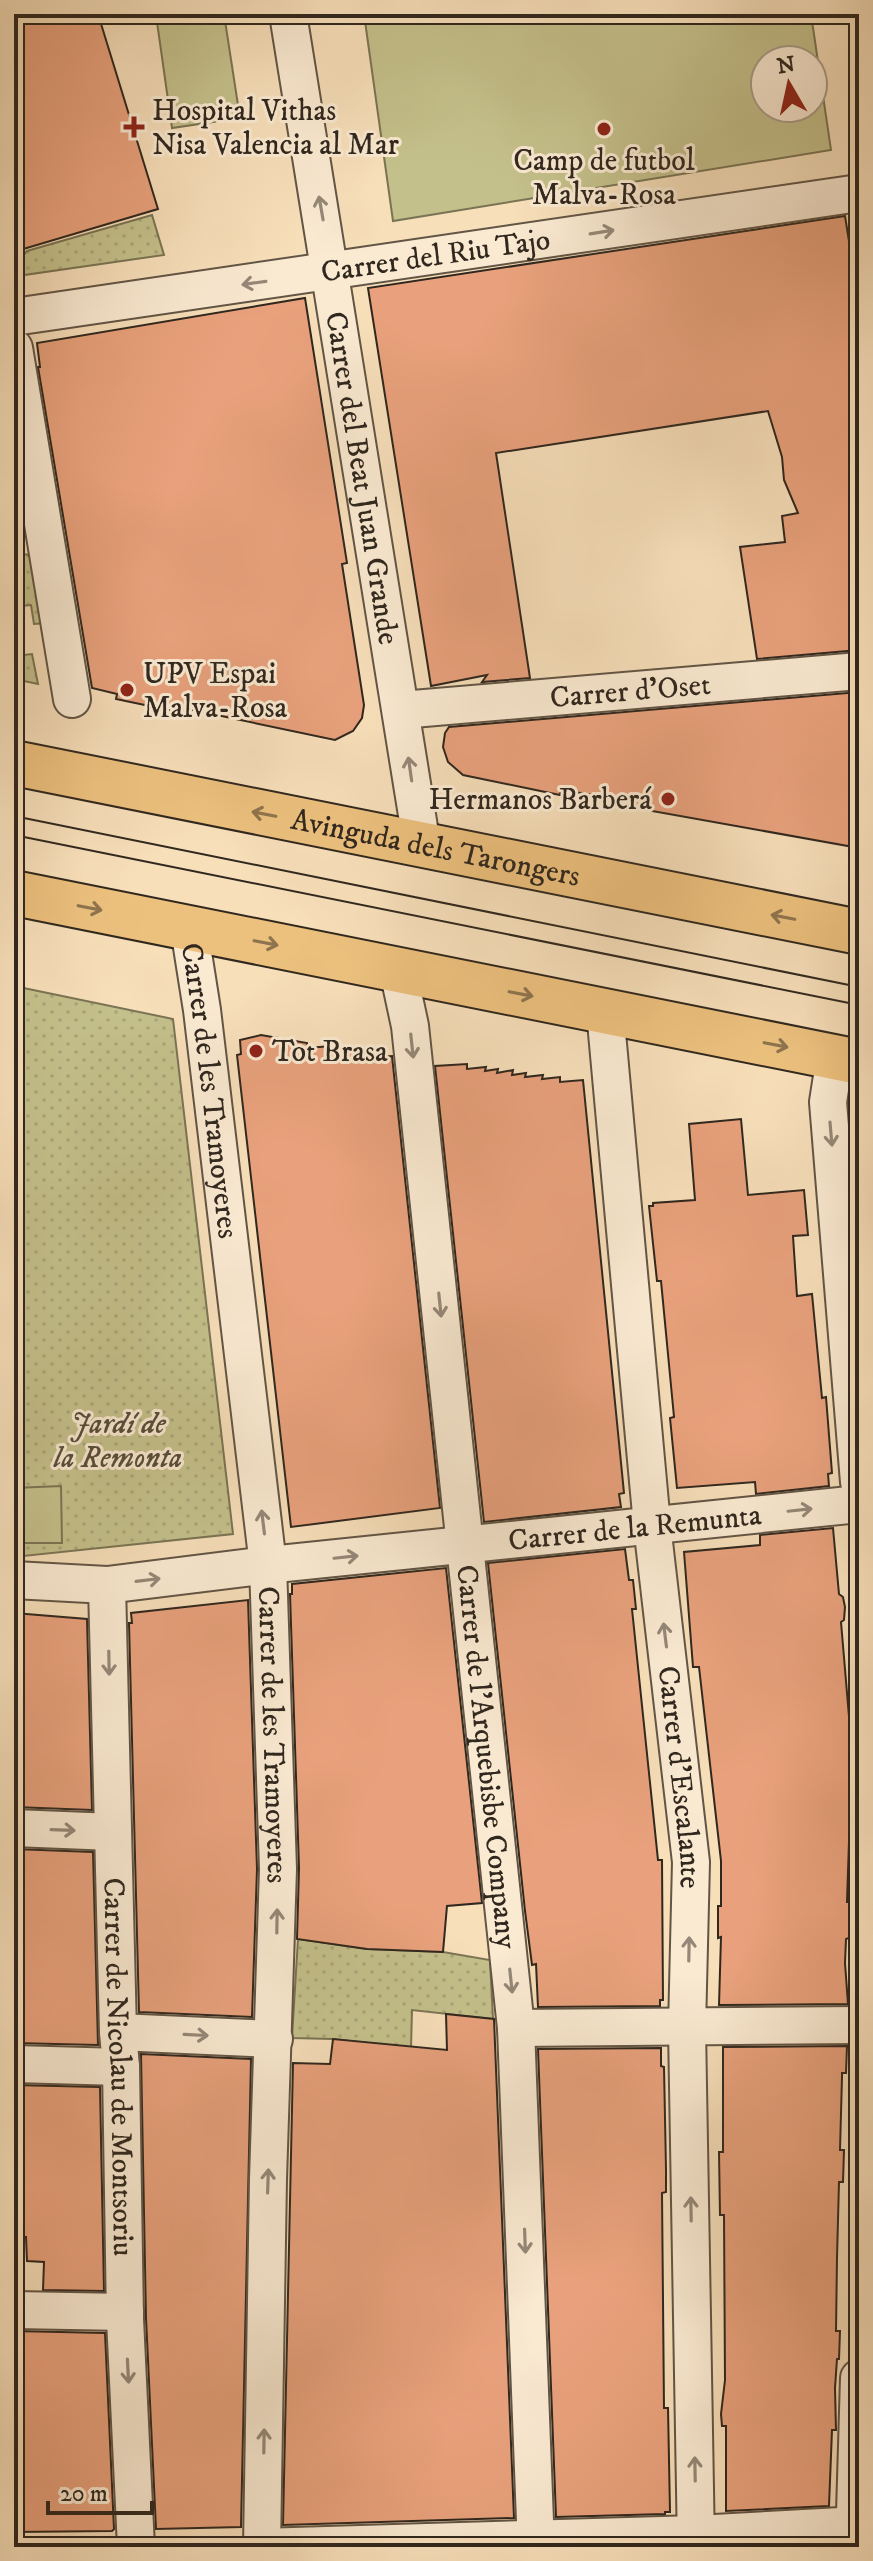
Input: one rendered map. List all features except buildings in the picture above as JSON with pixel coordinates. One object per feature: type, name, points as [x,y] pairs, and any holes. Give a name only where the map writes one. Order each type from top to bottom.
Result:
[{"type":"main road","name":"Avinguda dels Tarongers","points":[[14,763],[859,932]]},
{"type":"main road","points":[[14,893],[847,1059]]},
{"type":"street","name":"Carrer del Beat Juan Grande","points":[[288,14],[422,846]]},
{"type":"street","name":"Carrer del Riu Tajo","points":[[14,317],[859,193]]},
{"type":"street","points":[[14,348],[72,699]]},
{"type":"street","name":"Carrer d'Oset","points":[[401,710],[859,671]]},
{"type":"street","name":"Carrer de les Tramoyeres","points":[[189,928],[204,1026],[268,1565],[278,1869],[261,2547]]},
{"type":"street","name":"Carrer de l'Arquebisbe Company","points":[[398,970],[410,1026],[516,2028],[536,2542]]},
{"type":"street","name":"Carrer d'Escalante","points":[[605,1011],[652,1525],[691,1862],[687,2028],[696,2540]]},
{"type":"street","points":[[847,1059],[828,1102],[859,1482]]},
{"type":"street","name":"Carrer de la Remunta","points":[[14,1580],[107,1585],[268,1565],[859,1504]]},
{"type":"street","name":"Carrer de Nicolau de Montsoriu","points":[[107,1585],[125,2312],[136,2547]]},
{"type":"street","points":[[14,1828],[113,1832]]},
{"type":"street","points":[[516,2028],[859,2025]]},
{"type":"street","points":[[118,2032],[274,2039]]},
{"type":"street","points":[[14,2064],[121,2067]]},
{"type":"street","points":[[14,2310],[125,2312]]},
{"type":"street","points":[[261,2547],[696,2540],[856,2532],[859,2378]]},
{"type":"green space","points":[[224,14],[240,118],[172,128],[157,22]]},
{"type":"green space","name":"Camp de futbol Malva-Rosa","points":[[364,14],[811,14],[815,44],[749,44],[749,124],[827,124],[831,150],[393,221]]},
{"type":"green space","points":[[152,215],[164,255],[24,275],[21,258],[27,251]]},
{"type":"green space","points":[[24,475],[33,531],[14,533],[14,477]]},
{"type":"green space","points":[[14,548],[23,554],[36,556],[48,623],[34,624],[31,605],[22,606],[19,586],[14,587]]},
{"type":"green space","points":[[21,638],[24,655],[32,654],[38,684],[14,679],[14,639]]},
{"type":"green space","name":"Jardí de la Remonta","points":[[14,986],[173,1019],[233,1534],[14,1557]]},
{"type":"green space","points":[[61,1486],[62,1543],[14,1543],[14,1488]]},
{"type":"green space","points":[[298,1939],[367,1949],[443,1952],[490,1960],[493,2019],[412,2010],[411,2048],[333,2039],[292,2038]]},
{"type":"tram line","points":[[14,816],[859,987]]},
{"type":"tram line","points":[[14,835],[859,1005]]},
{"type":"place","name":"Hospital Vithas Nisa Valencia al Mar","points":[[134,127]]},
{"type":"place","name":"Camp de futbol Malva-Rosa","points":[[604,129]]},
{"type":"place","name":"UPV Espai Malva-Rosa","points":[[127,690]]},
{"type":"place","name":"Hermanos Barberá","points":[[668,799]]},
{"type":"place","name":"Tot Brasa","points":[[256,1051]]}]
